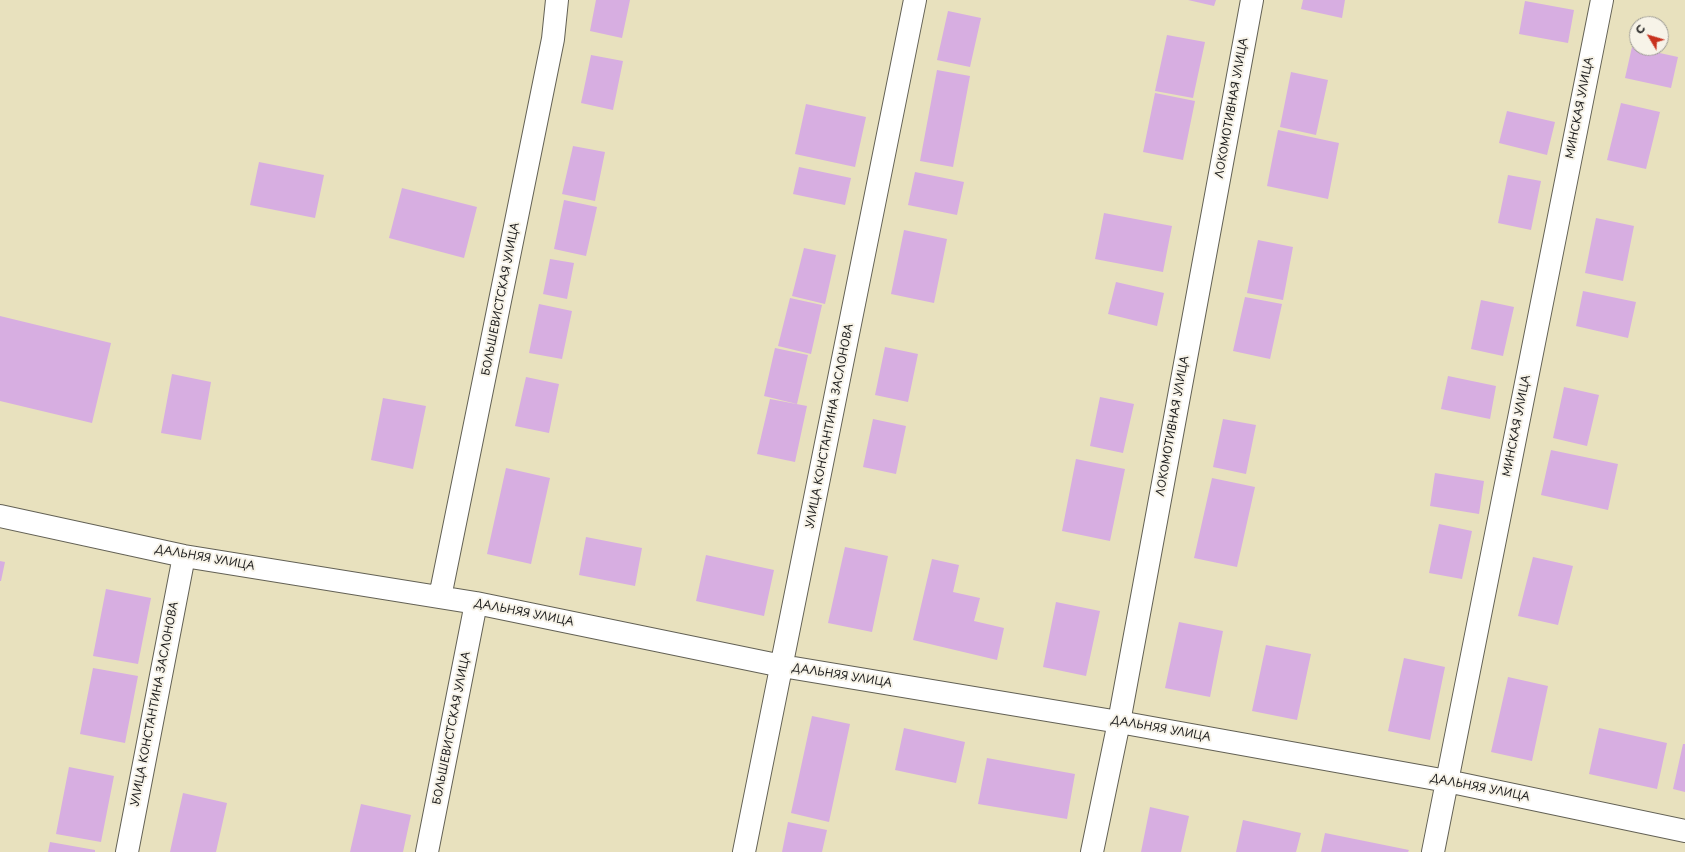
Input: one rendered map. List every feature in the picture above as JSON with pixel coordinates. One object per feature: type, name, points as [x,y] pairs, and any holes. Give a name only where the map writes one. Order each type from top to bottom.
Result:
[{"type":"street","name":"БОЛЬШЕВИСТСКАЯ УЛИЦА","points":[[440,597],[553,39],[557,0]]},
{"type":"street","name":"УЛИЦА КОНСТАНТИНА ЗАСЛОНОВА","points":[[744,852],[915,0]]},
{"type":"street","name":"ЛОКОМОТИВНАЯ УЛИЦА","points":[[1092,852],[1119,722],[1252,0]]},
{"type":"street","name":"МИНСКАЯ УЛИЦА","points":[[1433,852],[1602,0]]},
{"type":"street","name":"ДАЛЬНЯЯ УЛИЦА","points":[[0,516],[184,556],[476,603],[782,666],[1119,722],[1447,781],[1685,831]]},
{"type":"street","name":"УЛИЦА КОНСТАНТИНА ЗАСЛОНОВА","points":[[127,852],[184,556]]},
{"type":"street","name":"БОЛЬШЕВИСТСКАЯ УЛИЦА","points":[[427,852],[476,603]]},
{"type":"building","points":[[596,0],[630,0],[622,38],[590,31]]},
{"type":"building","points":[[1188,0],[1216,0],[1214,6]]},
{"type":"building","points":[[1303,0],[1345,0],[1342,18],[1301,9]]},
{"type":"building","points":[[1525,1],[1574,10],[1568,43],[1519,34]]},
{"type":"building","points":[[948,11],[981,18],[970,67],[937,60]]},
{"type":"building","points":[[1167,35],[1205,42],[1193,98],[1155,91]]},
{"type":"building","points":[[591,55],[623,61],[613,110],[581,103]]},
{"type":"building","points":[[1669,55],[1678,57],[1671,88],[1625,78],[1630,56]]},
{"type":"building","points":[[937,70],[970,76],[953,167],[920,161]]},
{"type":"building","points":[[1291,72],[1328,80],[1316,135],[1280,127]]},
{"type":"building","points":[[1155,93],[1195,101],[1183,160],[1143,152]]},
{"type":"building","points":[[1621,103],[1660,112],[1646,169],[1607,160]]},
{"type":"building","points":[[806,104],[866,117],[855,167],[795,154]]},
{"type":"building","points":[[1507,111],[1555,122],[1547,155],[1499,143]]},
{"type":"building","points":[[1278,130],[1339,143],[1328,199],[1267,186]]},
{"type":"building","points":[[573,146],[605,152],[595,201],[562,194]]},
{"type":"building","points":[[259,162],[324,175],[315,218],[250,205]]},
{"type":"building","points":[[799,167],[851,178],[845,205],[793,194]]},
{"type":"building","points":[[915,172],[964,182],[957,215],[908,205]]},
{"type":"building","points":[[1508,175],[1541,181],[1531,230],[1498,223]]},
{"type":"building","points":[[402,188],[477,207],[464,258],[389,238]]},
{"type":"building","points":[[564,200],[597,207],[586,256],[554,249]]},
{"type":"building","points":[[1104,213],[1172,226],[1163,272],[1095,259]]},
{"type":"building","points":[[1596,218],[1634,226],[1623,281],[1585,273]]},
{"type":"building","points":[[904,230],[947,239],[934,303],[891,294]]},
{"type":"building","points":[[1258,240],[1293,247],[1283,300],[1247,293]]},
{"type":"building","points":[[804,248],[836,255],[825,304],[792,296]]},
{"type":"building","points":[[550,259],[574,263],[567,299],[543,294]]},
{"type":"building","points":[[1116,282],[1164,293],[1157,326],[1108,314]]},
{"type":"building","points":[[1583,291],[1636,302],[1628,338],[1576,326]]},
{"type":"building","points":[[1245,297],[1282,304],[1270,359],[1233,351]]},
{"type":"building","points":[[790,298],[822,305],[811,354],[778,346]]},
{"type":"building","points":[[1481,300],[1514,307],[1503,356],[1471,349]]},
{"type":"building","points":[[539,304],[572,311],[562,359],[529,353]]},
{"type":"building","points":[[0,316],[111,343],[92,423],[0,401]]},
{"type":"building","points":[[885,347],[918,354],[908,402],[875,395]]},
{"type":"building","points":[[775,348],[808,355],[797,404],[764,396]]},
{"type":"building","points":[[172,374],[211,382],[201,440],[161,433]]},
{"type":"building","points":[[1448,376],[1496,386],[1490,419],[1441,409]]},
{"type":"building","points":[[526,377],[559,384],[549,433],[515,426]]},
{"type":"building","points":[[1564,387],[1599,395],[1587,446],[1553,438]]},
{"type":"building","points":[[1100,397],[1134,404],[1123,453],[1090,446]]},
{"type":"building","points":[[383,398],[426,406],[413,469],[371,460]]},
{"type":"building","points":[[770,399],[807,406],[795,462],[757,454]]},
{"type":"building","points":[[873,419],[906,426],[896,474],[863,467]]},
{"type":"building","points":[[1223,419],[1256,425],[1246,474],[1213,467]]},
{"type":"building","points":[[1551,450],[1618,464],[1608,510],[1541,495]]},
{"type":"building","points":[[1076,459],[1125,469],[1110,541],[1062,531]]},
{"type":"building","points":[[506,468],[550,478],[531,564],[487,554]]},
{"type":"building","points":[[1435,473],[1484,481],[1479,514],[1430,506]]},
{"type":"building","points":[[1212,478],[1255,487],[1237,567],[1194,558]]},
{"type":"building","points":[[1439,524],[1472,531],[1462,579],[1429,573]]},
{"type":"building","points":[[586,537],[642,548],[635,586],[579,575]]},
{"type":"building","points":[[845,547],[888,556],[872,632],[828,623]]},
{"type":"building","points":[[706,555],[774,570],[764,616],[696,601]]},
{"type":"building","points":[[1533,557],[1573,566],[1558,625],[1518,616]]},
{"type":"building","points":[[932,559],[959,565],[953,592],[980,598],[974,621],[1004,628],[997,660],[913,640]]},
{"type":"building","points":[[0,561],[5,562],[1,581],[0,581]]},
{"type":"building","points":[[106,589],[151,598],[138,664],[93,656]]},
{"type":"building","points":[[1056,602],[1100,611],[1086,676],[1043,667]]},
{"type":"building","points":[[1179,622],[1223,631],[1210,697],[1165,688]]},
{"type":"building","points":[[1266,645],[1311,654],[1297,720],[1252,711]]},
{"type":"building","points":[[1404,658],[1445,667],[1430,740],[1388,731]]},
{"type":"building","points":[[93,668],[138,676],[125,743],[80,734]]},
{"type":"building","points":[[1508,677],[1548,686],[1532,761],[1491,752]]},
{"type":"building","points":[[812,716],[850,724],[829,822],[791,813]]},
{"type":"building","points":[[904,728],[965,742],[956,783],[895,770]]},
{"type":"building","points":[[1599,728],[1667,743],[1657,789],[1589,774]]},
{"type":"building","points":[[1683,744],[1685,744],[1685,792],[1673,789]]},
{"type":"building","points":[[987,758],[1075,774],[1067,819],[978,804]]},
{"type":"building","points":[[69,767],[114,776],[101,842],[56,834]]},
{"type":"building","points":[[183,793],[227,803],[216,852],[170,852]]},
{"type":"building","points":[[361,804],[411,815],[403,852],[350,852]]},
{"type":"building","points":[[1150,807],[1189,816],[1181,852],[1141,852]]},
{"type":"building","points":[[1243,820],[1301,833],[1296,852],[1236,852]]},
{"type":"building","points":[[788,822],[827,830],[822,852],[782,852]]},
{"type":"building","points":[[1325,833],[1409,850],[1408,852],[1321,852]]},
{"type":"building","points":[[50,842],[95,850],[95,852],[48,852]]}]
